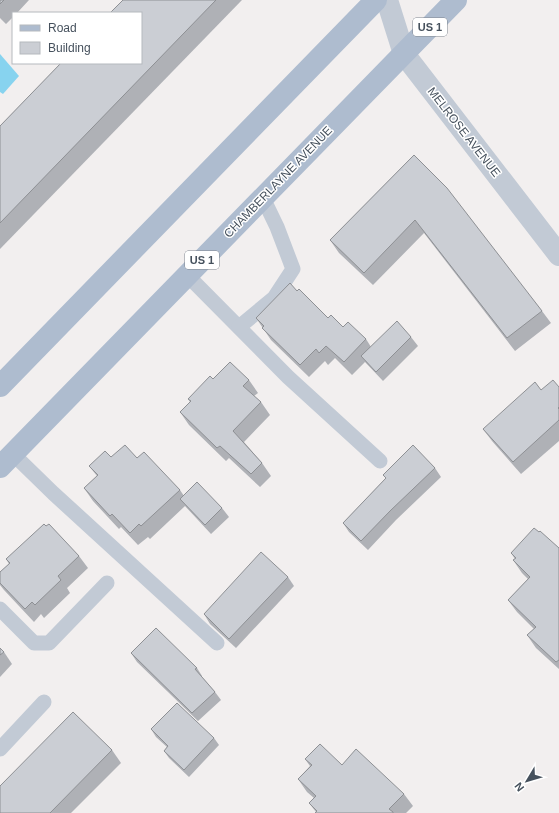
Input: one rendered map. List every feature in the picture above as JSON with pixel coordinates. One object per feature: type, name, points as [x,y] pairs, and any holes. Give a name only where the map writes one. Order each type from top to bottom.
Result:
[{"type":"main road","points":[[0,386],[376,0]]},
{"type":"main road","name":"CHAMBERLAYNE AVENUE","points":[[7,461],[456,0]]},
{"type":"street","name":"MELROSE AVENUE","points":[[387,0],[404,54],[559,255]]},
{"type":"lane","points":[[239,327],[274,298],[293,269],[277,227],[263,198]]},
{"type":"lane","points":[[187,275],[288,377],[380,462]]},
{"type":"lane","points":[[7,461],[53,493],[217,643]]},
{"type":"lane","points":[[0,609],[34,643],[48,643],[107,583]]},
{"type":"lane","points":[[0,749],[44,702]]},
{"type":"water","points":[[0,54],[19,76],[3,94],[0,92]]},
{"type":"building","points":[[123,0],[216,0],[0,223],[0,126],[60,64],[142,64],[142,12],[111,12]]},
{"type":"building","points":[[414,155],[447,188],[542,311],[507,338],[415,220],[364,273],[330,240]]},
{"type":"building","points":[[290,283],[297,291],[299,289],[328,318],[331,315],[343,327],[348,322],[366,339],[344,362],[326,346],[319,353],[316,349],[300,365],[262,328],[264,326],[256,318]]},
{"type":"building","points":[[397,321],[411,337],[376,372],[361,356]]},
{"type":"building","points":[[230,362],[249,380],[243,386],[261,402],[233,431],[262,463],[251,474],[220,446],[217,448],[180,412],[191,401],[188,399],[210,376],[213,379]]},
{"type":"building","points":[[553,380],[559,387],[559,420],[513,462],[483,429],[535,382],[541,390]]},
{"type":"building","points":[[125,445],[137,458],[144,452],[180,490],[141,526],[139,524],[130,533],[112,514],[110,516],[84,488],[98,475],[89,466],[105,451],[111,457]]},
{"type":"building","points":[[413,445],[435,468],[361,541],[343,523],[386,478],[383,475]]},
{"type":"building","points":[[197,482],[222,508],[205,525],[180,499]]},
{"type":"building","points":[[44,524],[46,526],[49,524],[79,556],[58,576],[61,580],[35,605],[32,602],[25,609],[0,583],[0,572],[10,563],[6,559]]},
{"type":"building","points":[[534,528],[539,532],[540,531],[559,548],[559,660],[556,662],[527,635],[536,627],[508,600],[530,577],[513,560],[516,558],[511,553]]},
{"type":"building","points":[[261,552],[288,577],[229,639],[204,614]]},
{"type":"building","points":[[156,628],[197,668],[195,669],[215,692],[192,713],[131,653]]},
{"type":"building","points":[[0,648],[4,652],[0,655]]},
{"type":"building","points":[[177,703],[214,738],[184,770],[164,751],[168,746],[151,729]]},
{"type":"building","points":[[73,712],[112,750],[50,813],[0,813],[0,786]]},
{"type":"building","points":[[320,744],[342,765],[356,749],[404,794],[389,809],[393,813],[315,813],[317,811],[309,803],[316,796],[298,779],[312,765],[305,759]]}]
